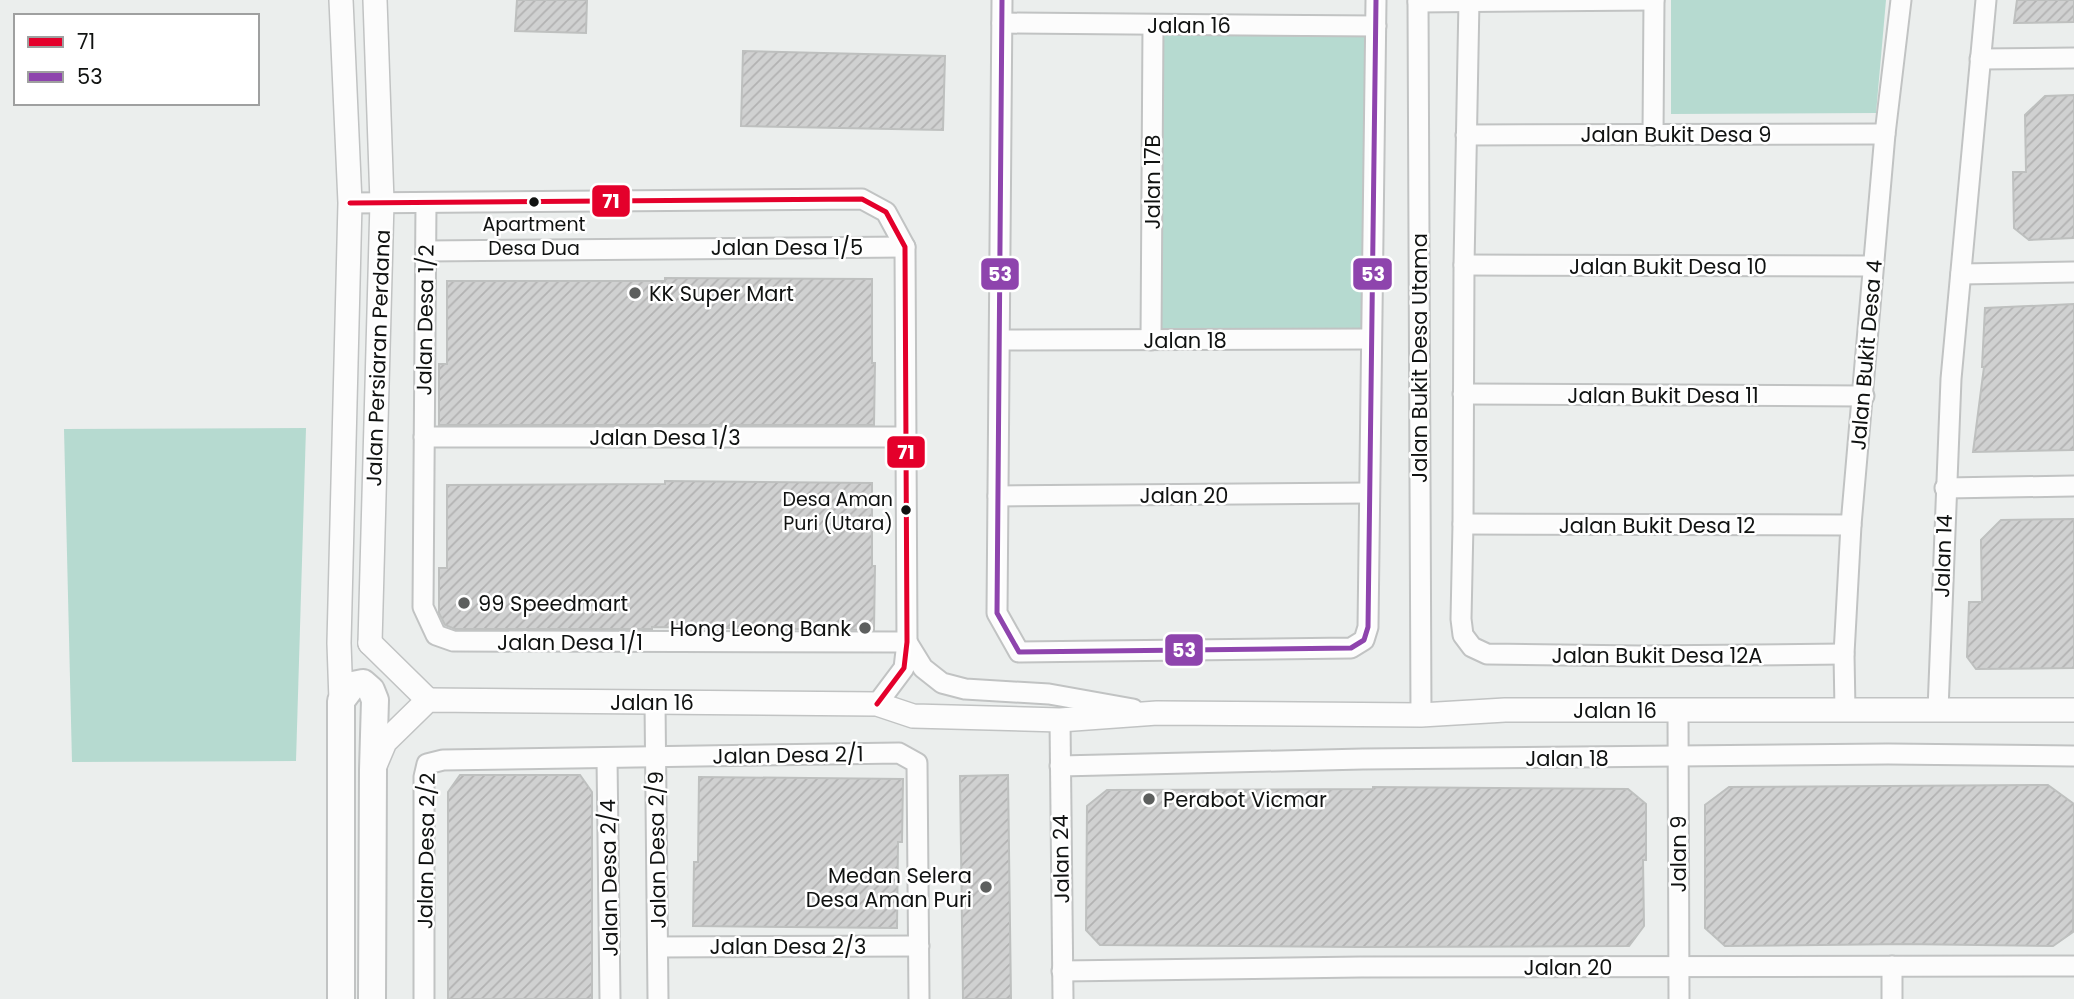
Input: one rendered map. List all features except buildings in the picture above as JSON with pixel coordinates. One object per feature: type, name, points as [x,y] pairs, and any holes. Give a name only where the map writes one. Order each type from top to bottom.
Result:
[{"type":"main road","points":[[341,701],[354,685],[363,683],[375,700],[372,999]]},
{"type":"main road","name":"Jalan Persiaran Perdana","points":[[341,701],[341,999]]},
{"type":"street","name":"Jalan Persiaran Perdana","points":[[341,0],[350,203],[339,643],[341,701]]},
{"type":"street","name":"Jalan Persiaran Perdana","points":[[370,643],[382,202],[375,0]]},
{"type":"street","points":[[1002,0],[997,613],[1019,652],[1351,648],[1364,640],[1368,627],[1376,0]]},
{"type":"street","points":[[1418,1],[1654,0],[1653,135]]},
{"type":"street","name":"Jalan Bukit Desa 4","points":[[1844,710],[1844,654],[1851,525],[1885,134],[1901,0]]},
{"type":"street","points":[[1945,488],[1951,379],[1986,0]]},
{"type":"street","name":"Jalan Bukit Desa Utama","points":[[1418,1],[1421,715]]},
{"type":"street","name":"Jalan Bukit Desa Utama","points":[[1469,1],[1461,619],[1463,635],[1472,647]]},
{"type":"street","name":"Jalan 16","points":[[1002,23],[1376,26]]},
{"type":"street","name":"Jalan 17B","points":[[1152,340],[1153,25]]},
{"type":"street","points":[[1980,59],[2074,58]]},
{"type":"street","name":"Jalan Bukit Desa 9","points":[[1466,135],[1885,134]]},
{"type":"street","name":"Jalan Desa 1/5","points":[[350,203],[862,199],[886,212],[905,247],[426,251]]},
{"type":"street","name":"Jalan Desa 1/2","points":[[424,437],[426,203]]},
{"type":"street","points":[[877,704],[904,668],[907,642],[905,247]]},
{"type":"street","name":"Jalan Bukit Desa 10","points":[[1464,265],[1873,266]]},
{"type":"street","points":[[1961,274],[2074,272]]},
{"type":"street","name":"Jalan 18","points":[[1000,340],[1371,339]]},
{"type":"street","name":"Jalan Bukit Desa 11","points":[[1463,394],[1864,396]]},
{"type":"street","name":"Jalan Desa 1/3","points":[[424,437],[906,437]]},
{"type":"street","name":"Jalan Desa 1/1","points":[[424,437],[423,607],[436,635],[453,641],[907,642]]},
{"type":"street","name":"Jalan 14","points":[[1938,710],[1945,488],[2074,486]]},
{"type":"street","name":"Jalan 20","points":[[998,496],[1369,494]]},
{"type":"street","name":"Jalan Bukit Desa 12","points":[[1464,524],[1851,525]]},
{"type":"street","name":"Jalan 16","points":[[907,642],[923,668],[942,683],[965,689],[1049,694],[1157,713]]},
{"type":"street","points":[[339,643],[370,643],[428,700],[384,742],[373,770]]},
{"type":"street","name":"Jalan Bukit Desa 12A","points":[[1472,647],[1487,654],[1844,654]]},
{"type":"street","name":"Jalan 16","points":[[428,700],[877,704],[913,716],[1060,720],[1157,713],[1421,715],[1505,710],[2074,710]]},
{"type":"street","name":"Jalan Desa 2/9","points":[[655,702],[658,999]]},
{"type":"street","name":"Jalan 9","points":[[1678,710],[1679,999]]},
{"type":"street","name":"Jalan 24","points":[[1060,720],[1063,999]]},
{"type":"street","name":"Jalan Desa 2/1","points":[[655,757],[899,753],[918,763],[919,946]]},
{"type":"street","name":"Jalan 18","points":[[1060,766],[1363,759],[1888,754],[2074,756]]},
{"type":"street","name":"Jalan Desa 2/2","points":[[424,999],[424,777],[427,764],[443,760],[655,757]]},
{"type":"street","name":"Jalan Desa 2/4","points":[[607,758],[610,999]]},
{"type":"street","points":[[919,946],[919,999]]},
{"type":"street","name":"Jalan Desa 2/3","points":[[658,947],[919,946]]},
{"type":"street","points":[[1892,966],[1892,999]]},
{"type":"street","name":"Jalan 20","points":[[1062,971],[1361,967],[2074,966]]},
{"type":"green space","points":[[1671,0],[1886,0],[1876,113],[1671,114]]},
{"type":"green space","points":[[1153,25],[1376,26],[1371,339],[1151,340]]},
{"type":"green space","points":[[306,428],[296,761],[72,762],[64,429]]},
{"type":"transit line","name":"53","points":[[1002,0],[997,613],[1019,652],[1351,648],[1364,640],[1368,627],[1376,0]]},
{"type":"transit line","name":"71","points":[[350,203],[862,199],[886,212],[905,247],[907,642],[904,668],[877,704]]},
{"type":"place","name":"Apartment Desa Dua","points":[[534,202]]},
{"type":"place","name":"KK Super Mart","points":[[635,293]]},
{"type":"place","name":"Desa Aman Puri (Utara)","points":[[906,510]]},
{"type":"place","name":"99 Speedmart","points":[[464,603]]},
{"type":"place","name":"Hong Leong Bank","points":[[865,628]]},
{"type":"place","name":"Perabot Vicmar","points":[[1149,799]]},
{"type":"place","name":"Medan Selera Desa Aman Puri","points":[[986,887]]}]
